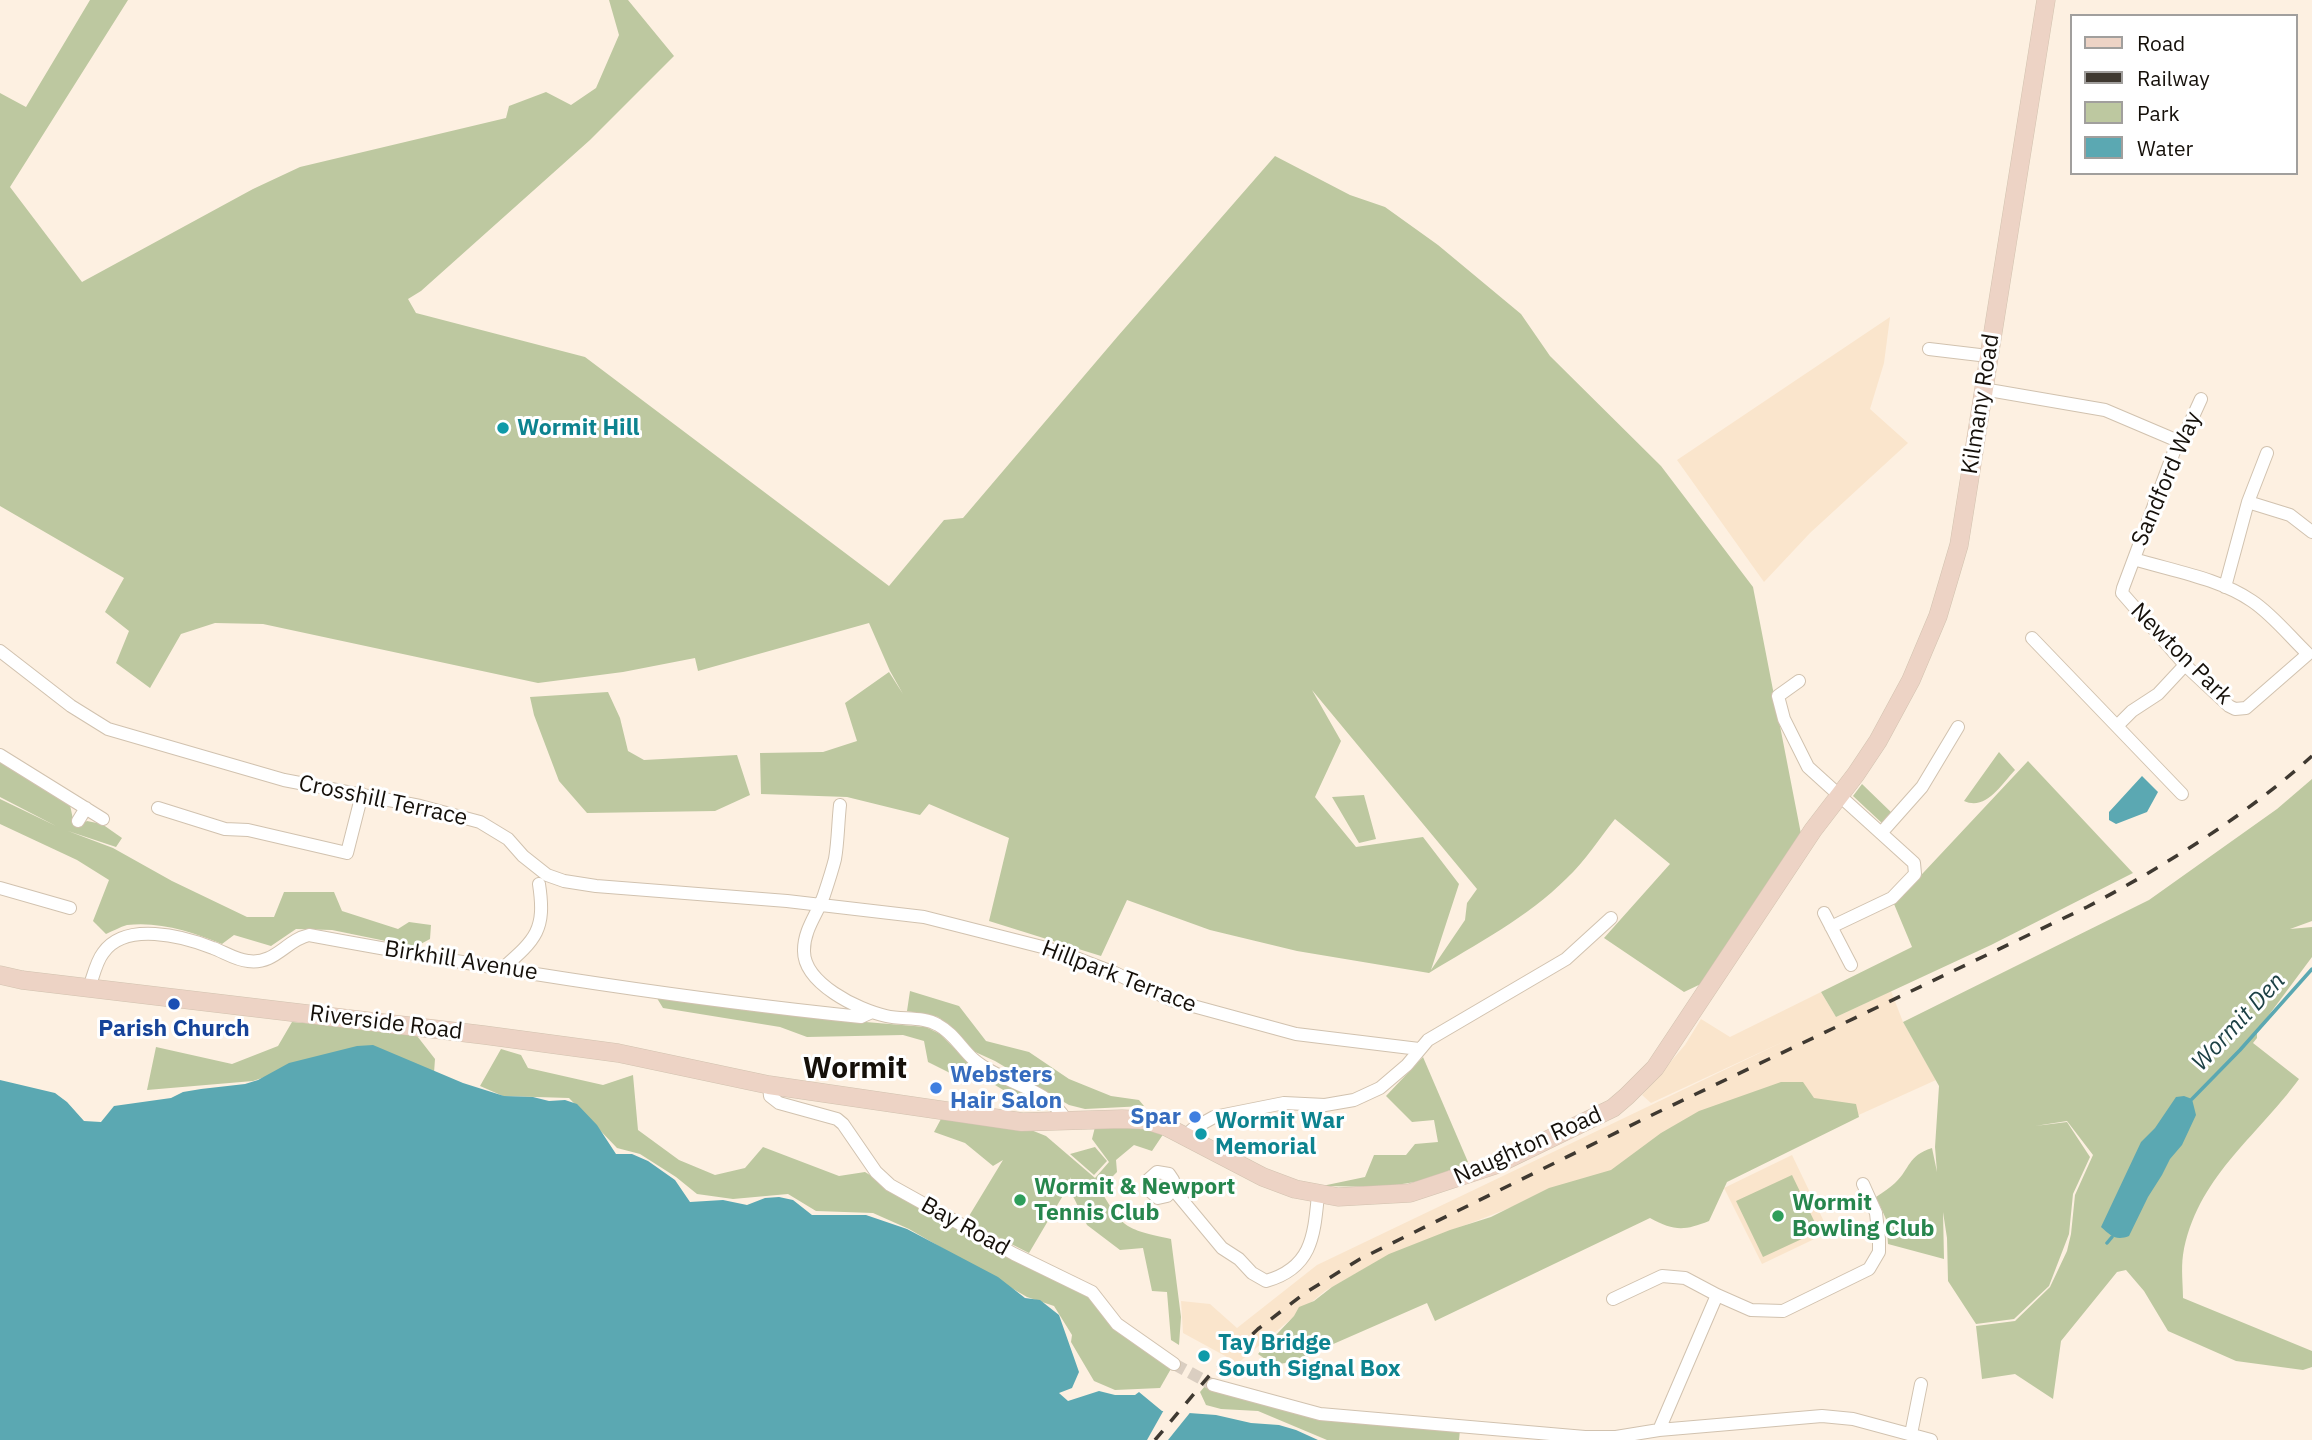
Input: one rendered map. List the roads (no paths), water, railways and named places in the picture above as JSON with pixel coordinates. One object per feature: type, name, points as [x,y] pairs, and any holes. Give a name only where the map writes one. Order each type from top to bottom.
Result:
[{"type":"main road","name":"Kilmany Road","points":[[1843,790],[1868,757],[1897,706],[1938,616],[1959,545],[2046,0]]},
{"type":"main road","name":"Naughton Road","points":[[769,1085],[1022,1122],[1146,1120],[1167,1127],[1263,1177],[1318,1195],[1359,1198],[1385,1196],[1435,1186],[1527,1152],[1598,1117],[1643,1082],[1663,1058],[1813,830],[1843,790]]},
{"type":"main road","name":"Riverside Road","points":[[0,975],[22,980],[618,1053],[769,1085]]},
{"type":"street","points":[[1929,349],[1988,356]]},
{"type":"street","points":[[1983,389],[2105,410],[2178,441]]},
{"type":"street","name":"Sandford Way","points":[[2134,559],[2178,441],[2185,434],[2201,399]]},
{"type":"street","points":[[2225,587],[2248,502],[2267,453]]},
{"type":"street","points":[[2248,502],[2290,515],[2312,532]]},
{"type":"street","name":"Newton Park","points":[[2134,559],[2225,587],[2254,602],[2310,652],[2246,708],[2240,709],[2229,706],[2185,665],[2124,597],[2123,588],[2134,559]]},
{"type":"street","points":[[2032,638],[2182,794]]},
{"type":"street","name":"Crosshill Terrace","points":[[0,651],[71,706],[108,729],[284,780],[420,806],[480,822],[508,839],[523,856],[547,875],[564,881],[819,906]]},
{"type":"street","points":[[2117,726],[2132,711],[2158,694],[2185,665]]},
{"type":"street","points":[[1799,681],[1778,696],[1784,719],[1808,767],[1843,790],[1914,863],[1915,874],[1892,898],[1831,927]]},
{"type":"street","points":[[1882,832],[1922,787],[1958,727]]},
{"type":"street","points":[[0,755],[103,819]]},
{"type":"street","points":[[158,808],[225,829],[247,830],[347,853],[362,794]]},
{"type":"street","points":[[840,805],[835,858],[803,951],[806,963],[815,978],[827,989],[872,1012],[938,1024],[973,1059],[1020,1084],[1055,1107],[1058,1120]]},
{"type":"street","points":[[78,821],[86,808]]},
{"type":"street","points":[[503,968],[533,939],[540,926],[543,909],[539,884]]},
{"type":"street","points":[[0,888],[69,908]]},
{"type":"street","name":"Hillpark Terrace","points":[[819,906],[925,917],[982,930],[1058,951],[1115,973],[1171,1000],[1296,1034],[1419,1049]]},
{"type":"street","points":[[1824,913],[1852,965]]},
{"type":"street","points":[[1185,1136],[1214,1117],[1284,1103],[1325,1105],[1354,1100],[1380,1088],[1438,1033],[1512,993],[1566,959],[1611,918]]},
{"type":"street","name":"Birkhill Avenue","points":[[89,988],[102,954],[114,941],[128,935],[164,935],[191,940],[247,961],[274,958],[299,937],[309,935],[745,1005],[860,1017],[872,1012]]},
{"type":"street","name":"Bay Road","points":[[769,1085],[770,1096],[779,1103],[837,1119],[876,1172],[890,1185],[1014,1254],[1092,1292],[1117,1324],[1174,1364]]},
{"type":"street","points":[[1613,1299],[1662,1276],[1685,1278],[1752,1310],[1783,1311],[1869,1269],[1879,1252],[1879,1239],[1876,1213],[1863,1184]]},
{"type":"street","points":[[1173,1189],[1222,1248],[1266,1281],[1286,1275],[1301,1260],[1314,1236],[1318,1195]]},
{"type":"street","points":[[1658,1430],[1717,1295]]},
{"type":"street","points":[[1911,1434],[1921,1384]]},
{"type":"street","points":[[1213,1385],[1320,1414],[1585,1437],[1616,1437],[1658,1430],[1822,1416],[1853,1419],[1931,1440]]},
{"type":"water","points":[[2142,776],[2158,792],[2147,812],[2116,824],[2109,820],[2109,812]]},
{"type":"water","points":[[373,1045],[463,1083],[504,1096],[565,1100],[577,1104],[597,1125],[616,1154],[632,1154],[648,1161],[675,1180],[690,1202],[723,1200],[747,1205],[765,1198],[779,1197],[793,1200],[812,1215],[866,1215],[907,1229],[998,1277],[1025,1298],[1040,1300],[1059,1315],[1079,1372],[1072,1388],[1059,1393],[1068,1401],[1099,1391],[1115,1395],[1135,1395],[1139,1392],[1162,1411],[1216,1415],[1251,1423],[1279,1425],[1318,1440],[0,1440],[0,1080],[55,1093],[84,1121],[101,1122],[114,1106],[171,1098],[183,1092],[245,1084],[289,1063],[357,1046]]},
{"type":"water","points":[[2176,1097],[2192,1099],[2196,1115],[2182,1145],[2170,1159],[2129,1236],[2114,1237],[2101,1227],[2141,1142],[2155,1128]]},
{"type":"waterway","name":"Wormit Den","points":[[2192,1099],[2312,969]]},
{"type":"waterway","points":[[2107,1243],[2112,1237]]},
{"type":"tunnel","points":[[1174,1364],[1213,1385]]},
{"type":"railway","points":[[1155,1440],[1209,1376],[1258,1329],[1305,1293],[1360,1259],[1652,1115],[2087,907],[2204,838],[2260,799],[2312,756]]},
{"type":"place","name":"Wormit Hill","points":[[503,428]]},
{"type":"place","name":"Parish Church","points":[[174,1004]]},
{"type":"place","name":"Websters Hair Salon","points":[[936,1088]]},
{"type":"place","name":"Spar","points":[[1195,1117]]},
{"type":"place","name":"Wormit War Memorial","points":[[1201,1134]]},
{"type":"place","name":"Wormit & Newport Tennis Club","points":[[1020,1200]]},
{"type":"place","name":"Wormit Bowling Club","points":[[1778,1216]]},
{"type":"place","name":"Tay Bridge South Signal Box","points":[[1204,1356]]},
{"type":"district","name":"Wormit","points":[[855,1069]]}]
